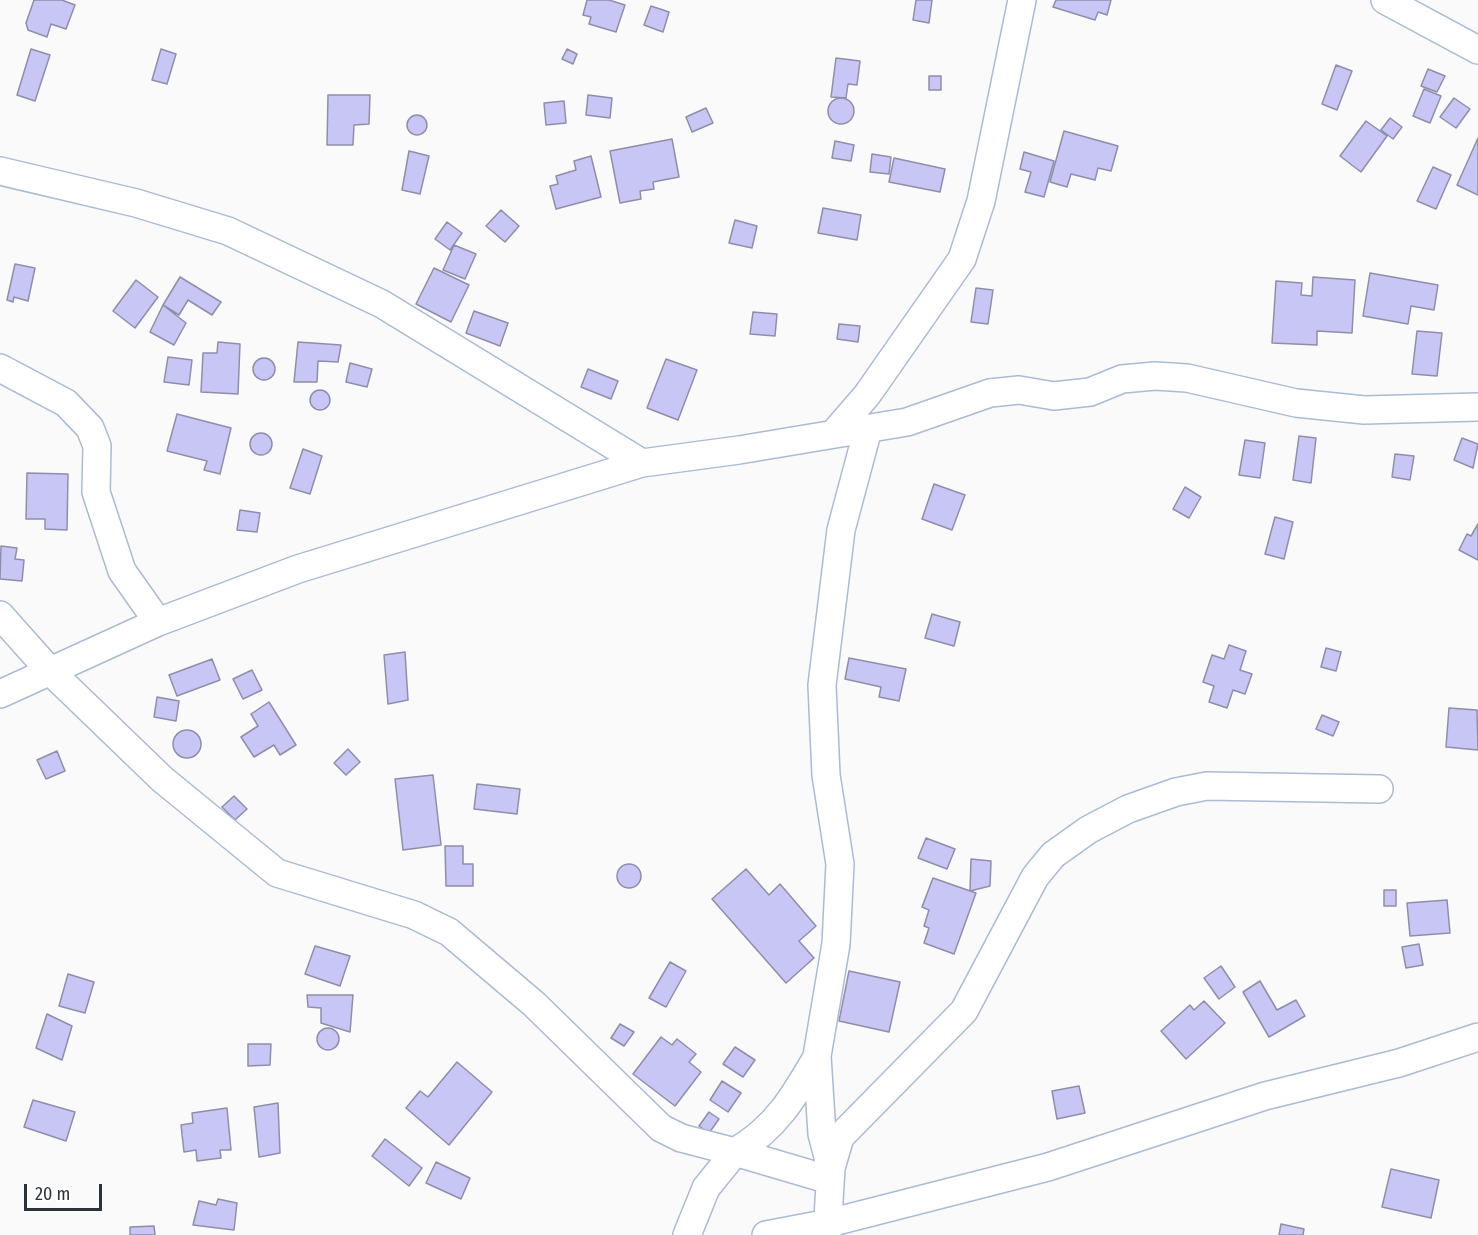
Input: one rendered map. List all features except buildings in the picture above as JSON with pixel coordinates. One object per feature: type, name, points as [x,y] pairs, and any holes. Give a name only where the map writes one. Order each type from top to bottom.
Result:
[{"type":"street","points":[[835,432],[867,395],[962,259],[981,201],[1022,0]]},
{"type":"street","points":[[1385,0],[1416,7],[1478,50]]},
{"type":"street","points":[[0,171],[136,203],[228,231],[382,304],[642,463]]},
{"type":"street","points":[[0,368],[66,403],[90,428],[97,446],[96,492],[122,571],[158,622]]},
{"type":"street","points":[[0,694],[158,622],[298,569],[642,463],[739,450],[835,432],[907,422],[990,393],[1019,390],[1054,396],[1090,392],[1122,379],[1155,376],[1210,382],[1296,403],[1364,410],[1478,407]]},
{"type":"street","points":[[830,1174],[822,1134],[817,1056],[836,944],[840,864],[826,775],[822,685],[841,530],[868,429]]},
{"type":"street","points":[[0,615],[50,671],[162,780],[277,873],[414,915],[449,932],[534,1004],[661,1128],[681,1138],[830,1174]]},
{"type":"street","points":[[828,1229],[830,1174],[840,1137],[964,1011],[1035,877],[1053,855],[1088,830],[1128,809],[1176,792],[1207,786],[1379,789]]},
{"type":"street","points":[[766,1235],[828,1229],[1048,1167],[1265,1096],[1399,1063],[1478,1037]]},
{"type":"street","points":[[687,1235],[706,1188],[735,1152],[759,1138],[774,1122],[795,1094],[817,1056]]}]
